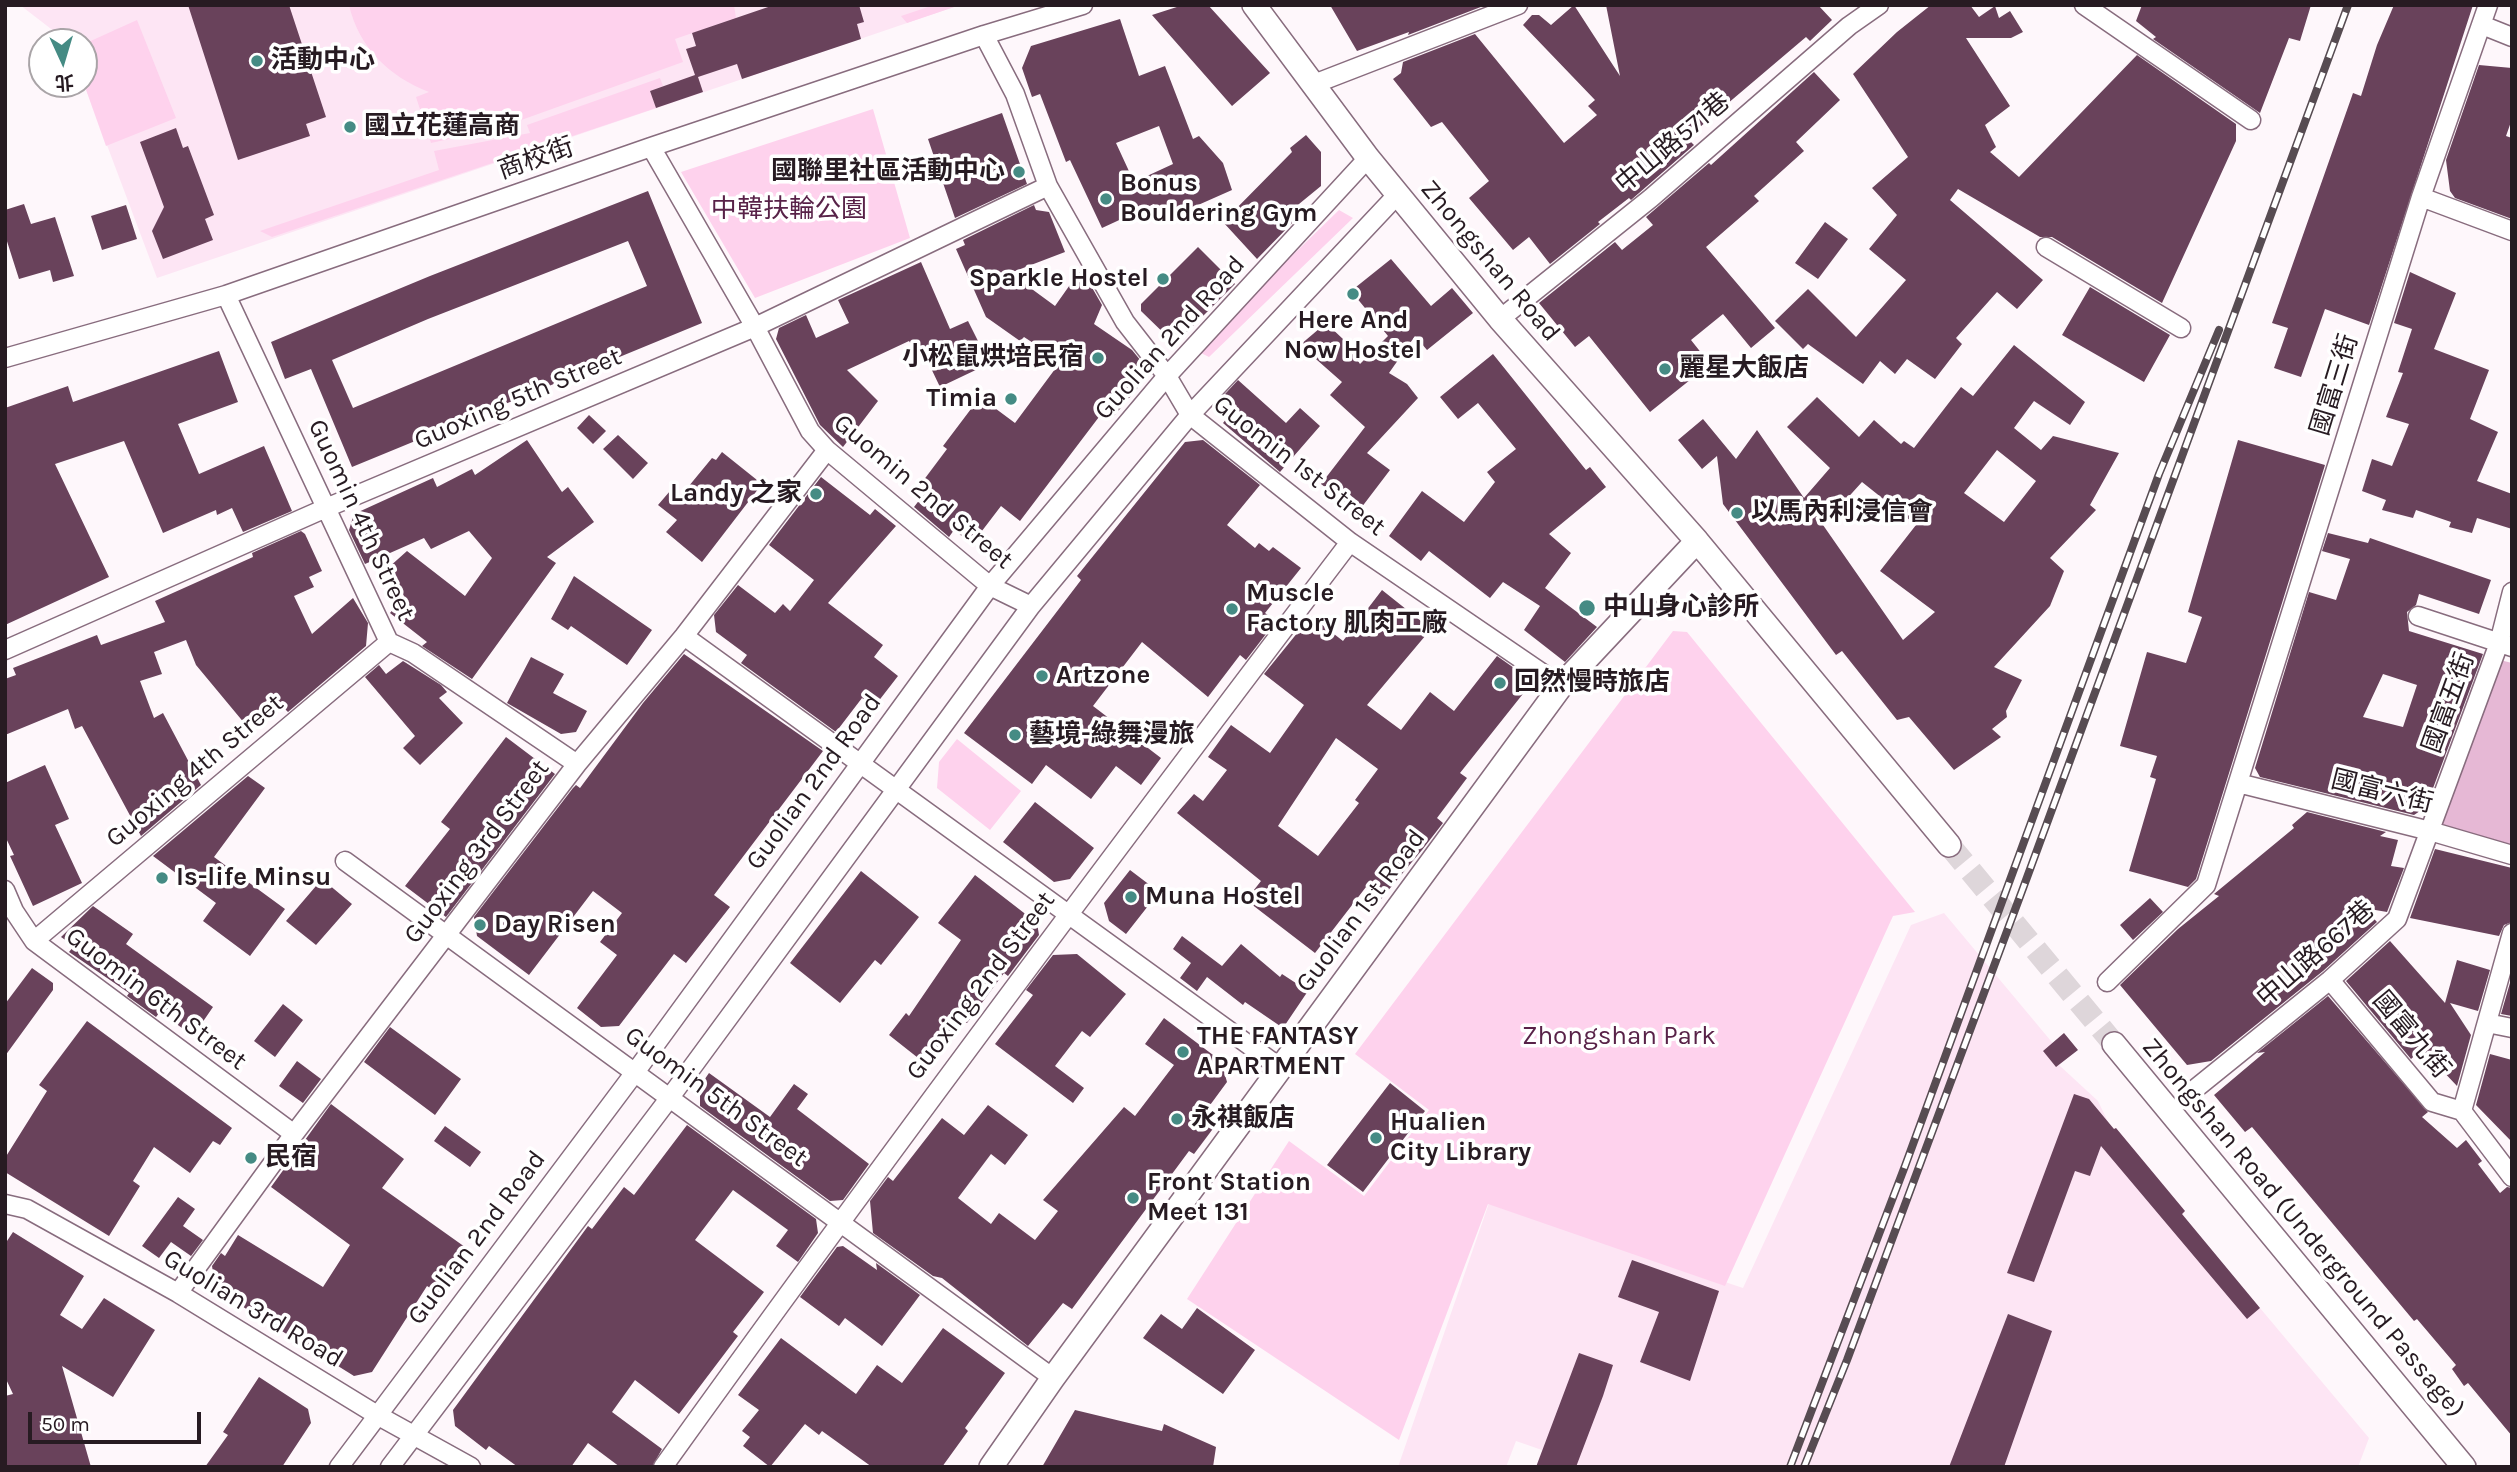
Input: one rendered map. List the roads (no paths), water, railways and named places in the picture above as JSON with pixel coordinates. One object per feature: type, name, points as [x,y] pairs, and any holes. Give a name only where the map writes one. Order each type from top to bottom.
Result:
[{"type":"street","name":"商校街","points":[[5,358],[226,295],[651,147],[984,35],[1083,5]]},
{"type":"street","name":"Zhongshan Road","points":[[1254,5],[1368,158],[1500,319],[1697,541]]},
{"type":"street","points":[[1314,84],[1518,5]]},
{"type":"street","name":"中山路571巷","points":[[1500,319],[1651,198],[1849,26],[1879,5]]},
{"type":"street","points":[[2084,5],[2251,120]]},
{"type":"street","name":"國富三街","points":[[2108,982],[2206,885],[2421,197],[2488,5]]},
{"type":"street","points":[[2482,25],[2512,37]]},
{"type":"street","name":"Guomin 1st Street","points":[[984,35],[1015,94],[1048,186],[1125,322],[1167,376],[1190,415],[1350,542],[1561,686]]},
{"type":"street","name":"Guomin 2nd Street","points":[[651,147],[755,327],[810,431],[827,450],[990,586],[1031,607]]},
{"type":"street","name":"Guolian 2nd Road","points":[[339,1467],[636,1071],[990,586],[1167,376],[1368,158]]},
{"type":"street","name":"Guoxing 5th Street","points":[[5,650],[326,508],[755,327],[1048,186]]},
{"type":"street","points":[[390,1467],[671,1096],[1031,607],[1190,415],[1398,194]]},
{"type":"street","points":[[2421,197],[2512,231]]},
{"type":"street","points":[[2046,247],[2181,328]]},
{"type":"street","name":"Guomin 4th Street","points":[[226,295],[389,642],[413,653],[577,764]]},
{"type":"street","name":"Guoxing 3rd Street","points":[[178,1293],[294,1134],[577,764],[684,636],[827,450]]},
{"type":"street","points":[[1697,541],[1950,845]]},
{"type":"street","name":"Guolian 1st Road","points":[[991,1467],[1053,1378],[1561,686],[1697,541]]},
{"type":"street","name":"Guoxing 2nd Street","points":[[663,1467],[840,1220],[1068,913],[1350,542]]},
{"type":"street","name":"國富五街","points":[[2430,831],[2506,645],[2512,592]]},
{"type":"street","points":[[2418,616],[2506,645]]},
{"type":"street","points":[[684,636],[1282,1069]]},
{"type":"street","name":"Guoxing 4th Street","points":[[34,941],[389,642]]},
{"type":"street","name":"國富六街","points":[[2238,782],[2512,855]]},
{"type":"street","name":"中山路667巷","points":[[2196,1088],[2330,980],[2398,919],[2430,831]]},
{"type":"street","name":"Guomin 5th Street","points":[[345,861],[671,1096],[1053,1378]]},
{"type":"street","name":"Guomin 6th Street","points":[[5,890],[13,912],[34,941],[294,1134]]},
{"type":"street","name":"國富九街","points":[[2330,980],[2432,1102],[2462,1111],[2512,933]]},
{"type":"street","points":[[2487,1023],[2512,1028]]},
{"type":"street","name":"Zhongshan Road (Underground Passage)","points":[[2114,1044],[2464,1467]]},
{"type":"street","points":[[2462,1111],[2512,1177]]},
{"type":"street","name":"Guolian 3rd Road","points":[[5,1204],[27,1209],[178,1293],[377,1415],[471,1467]]},
{"type":"tunnel","points":[[1949,845],[2114,1044]]},
{"type":"railway","points":[[1804,1467],[1847,1360],[2022,891],[2348,5]]},
{"type":"railway","points":[[1790,1467],[1905,1166],[2159,474],[2219,330]]},
{"type":"place","name":"活動中心","points":[[257,61]]},
{"type":"place","name":"國立花蓮高商","points":[[350,127]]},
{"type":"place","name":"國聯里社區活動中心","points":[[1019,172]]},
{"type":"place","name":"Bonus Bouldering Gym","points":[[1106,199]]},
{"type":"place","name":"Sparkle Hostel","points":[[1163,279]]},
{"type":"place","name":"Here And Now Hostel","points":[[1353,294]]},
{"type":"place","name":"小松鼠烘培民宿","points":[[1098,358]]},
{"type":"place","name":"麗星大飯店","points":[[1665,369]]},
{"type":"place","name":"Timia","points":[[1011,399]]},
{"type":"place","name":"Landy 之家","points":[[816,494]]},
{"type":"place","name":"以馬內利浸信會","points":[[1737,513]]},
{"type":"place","name":"中山身心診所","points":[[1587,608]]},
{"type":"place","name":"Muscle Factory 肌肉工廠","points":[[1232,609]]},
{"type":"place","name":"Artzone","points":[[1042,676]]},
{"type":"place","name":"回然慢時旅店","points":[[1500,683]]},
{"type":"place","name":"藝境-綠舞漫旅","points":[[1015,735]]},
{"type":"place","name":"Is-life Minsu","points":[[162,878]]},
{"type":"place","name":"Muna Hostel","points":[[1131,897]]},
{"type":"place","name":"Day Risen","points":[[480,925]]},
{"type":"place","name":"THE FANTASY APARTMENT","points":[[1183,1052]]},
{"type":"place","name":"永祺飯店","points":[[1177,1119]]},
{"type":"place","name":"Hualien City Library","points":[[1376,1138]]},
{"type":"place","name":"民宿","points":[[251,1158]]},
{"type":"place","name":"Front Station Meet 131","points":[[1133,1198]]},
{"type":"park label","name":"中韓扶輪公園","points":[[789,210]]},
{"type":"park label","name":"Zhongshan Park","points":[[1619,1037]]}]
